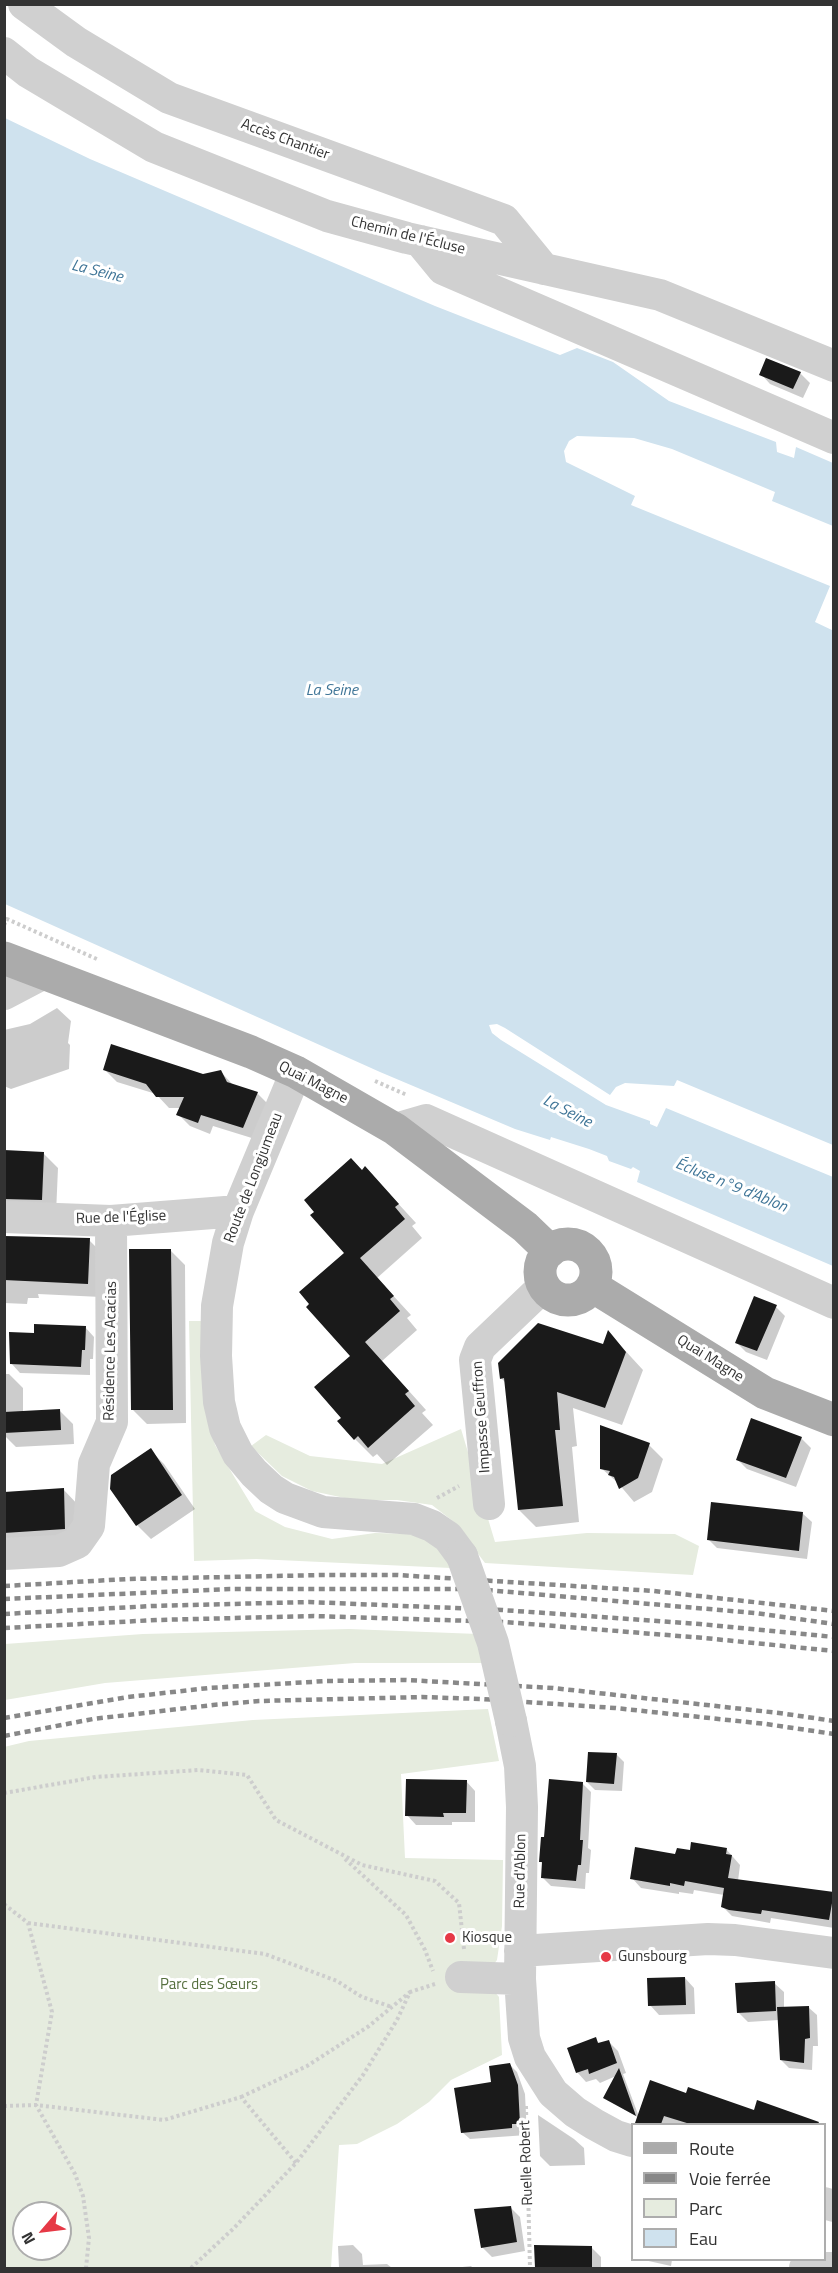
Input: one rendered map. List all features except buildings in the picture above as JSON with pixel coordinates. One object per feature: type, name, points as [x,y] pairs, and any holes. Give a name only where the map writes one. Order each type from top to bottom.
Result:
[{"type":"main road","name":"Quai Magne","points":[[4,958],[251,1052],[296,1072],[396,1129],[525,1227],[550,1251]]},
{"type":"main road","points":[[566,1244],[583,1249],[589,1254],[596,1270],[592,1286],[587,1293],[572,1300],[556,1298],[544,1286],[540,1277],[540,1267],[550,1251],[566,1244]]},
{"type":"main road","name":"Quai Magne","points":[[592,1286],[765,1393],[834,1420]]},
{"type":"street","name":"Accès Chantier","points":[[24,4],[76,42],[169,98],[504,219],[544,269]]},
{"type":"street","name":"Chemin de l'Écluse","points":[[4,53],[28,72],[154,147],[327,216],[420,241],[660,295],[834,366]]},
{"type":"street","points":[[420,241],[443,269],[834,438]]},
{"type":"street","points":[[4,994],[44,973]]},
{"type":"street","name":"Route de Longjumeau","points":[[296,1072],[238,1211],[222,1272],[217,1306],[216,1356],[219,1402],[225,1428],[238,1454],[271,1489],[301,1505],[322,1512],[414,1519],[432,1526],[448,1538],[462,1556]]},
{"type":"street","points":[[396,1129],[426,1120],[834,1302]]},
{"type":"street","name":"Rue de l'Église","points":[[4,1217],[111,1221],[238,1211]]},
{"type":"street","name":"Résidence Les Acacias","points":[[4,1554],[59,1551],[76,1543],[89,1526],[94,1464],[112,1422],[111,1221]]},
{"type":"street","name":"Impasse Geuffron","points":[[489,1504],[475,1360],[480,1347],[544,1286]]},
{"type":"street","name":"Rue d'Ablon","points":[[462,1556],[493,1644],[520,1766],[522,1807],[520,1965],[524,2038],[530,2057],[553,2093],[575,2112],[616,2136],[631,2140]]},
{"type":"street","points":[[458,1979],[520,1965],[708,1940],[735,1940],[834,1953]]},
{"type":"street","points":[[805,2268],[834,2268]]},
{"type":"path","points":[[414,1519],[432,1500],[486,1468]]},
{"type":"path","points":[[4,1793],[96,1778],[199,1770],[247,1775],[276,1820],[362,1865],[435,1881],[448,1892],[459,1903],[463,1947],[458,1979]]},
{"type":"path","points":[[340,1855],[406,1915],[425,1950],[458,1979]]},
{"type":"path","points":[[4,1904],[28,1923],[265,1954],[337,1981],[362,1996],[392,2007]]},
{"type":"path","points":[[28,1923],[52,2012],[36,2105],[75,2174],[83,2196],[89,2238],[86,2268]]},
{"type":"path","points":[[4,2106],[36,2105],[164,2120],[241,2097],[307,2066],[369,2026],[410,1992],[458,1979]]},
{"type":"path","points":[[191,2268],[234,2228],[296,2163],[363,2075],[397,2020],[410,1992]]},
{"type":"path","points":[[241,2097],[296,2163]]},
{"type":"path","name":"Ruelle Robert","points":[[526,2105],[530,2268]]},
{"type":"green space","points":[[189,1321],[205,1321],[206,1398],[215,1445],[255,1511],[285,1527],[332,1539],[375,1533],[411,1534],[427,1540],[443,1553],[451,1568],[256,1559],[194,1561]]},
{"type":"green space","points":[[461,1429],[495,1542],[587,1533],[675,1534],[699,1546],[693,1575],[485,1563],[454,1522],[432,1505],[397,1500],[354,1500],[312,1491],[282,1476],[251,1446],[266,1435],[310,1456],[382,1464]]},
{"type":"green space","points":[[349,1629],[478,1634],[485,1663],[355,1663],[105,1683],[5,1700],[5,1644],[143,1634]]},
{"type":"green space","name":"Parc des Sœurs","points":[[488,1709],[499,1761],[401,1774],[405,1858],[503,1860],[502,1926],[497,1960],[483,1978],[499,1997],[502,2055],[451,2080],[429,2102],[397,2124],[357,2144],[339,2145],[331,2268],[5,2268],[4,1747],[29,1741],[253,1720]]},
{"type":"water","name":"La Seine","points":[[5,118],[90,159],[435,306],[560,355],[577,348],[613,362],[669,401],[776,442],[777,452],[794,458],[796,447],[833,463],[833,526],[772,501],[775,492],[672,449],[634,438],[577,436],[569,441],[564,451],[566,462],[635,496],[631,505],[830,586],[815,622],[834,631],[833,1145],[677,1080],[674,1086],[625,1083],[616,1087],[610,1095],[505,1028],[497,1024],[489,1025],[492,1033],[501,1040],[606,1105],[650,1121],[650,1124],[657,1127],[666,1108],[833,1177],[833,1266],[637,1182],[640,1171],[633,1167],[631,1169],[609,1161],[607,1156],[589,1149],[515,1129],[380,1072],[5,904]]},
{"type":"railway","points":[[4,1586],[128,1579],[397,1575],[654,1591],[834,1611]]},
{"type":"railway","points":[[4,1599],[230,1589],[475,1589],[755,1613],[834,1624]]},
{"type":"railway","points":[[4,1614],[152,1606],[309,1602],[502,1610],[700,1624],[834,1637]]},
{"type":"railway","points":[[4,1628],[157,1620],[314,1616],[505,1622],[834,1651]]},
{"type":"railway","points":[[4,1718],[128,1697],[209,1688],[327,1681],[406,1680],[553,1688],[834,1721]]},
{"type":"railway","points":[[4,1736],[93,1719],[213,1705],[259,1701],[422,1697],[615,1708],[766,1724],[834,1734]]},
{"type":"place","name":"Kiosque","points":[[450,1938]]},
{"type":"place","name":"Gunsbourg","points":[[606,1957]]},
{"type":"water label","name":"Écluse n°9 d'Ablon","points":[[731,1186]]}]
